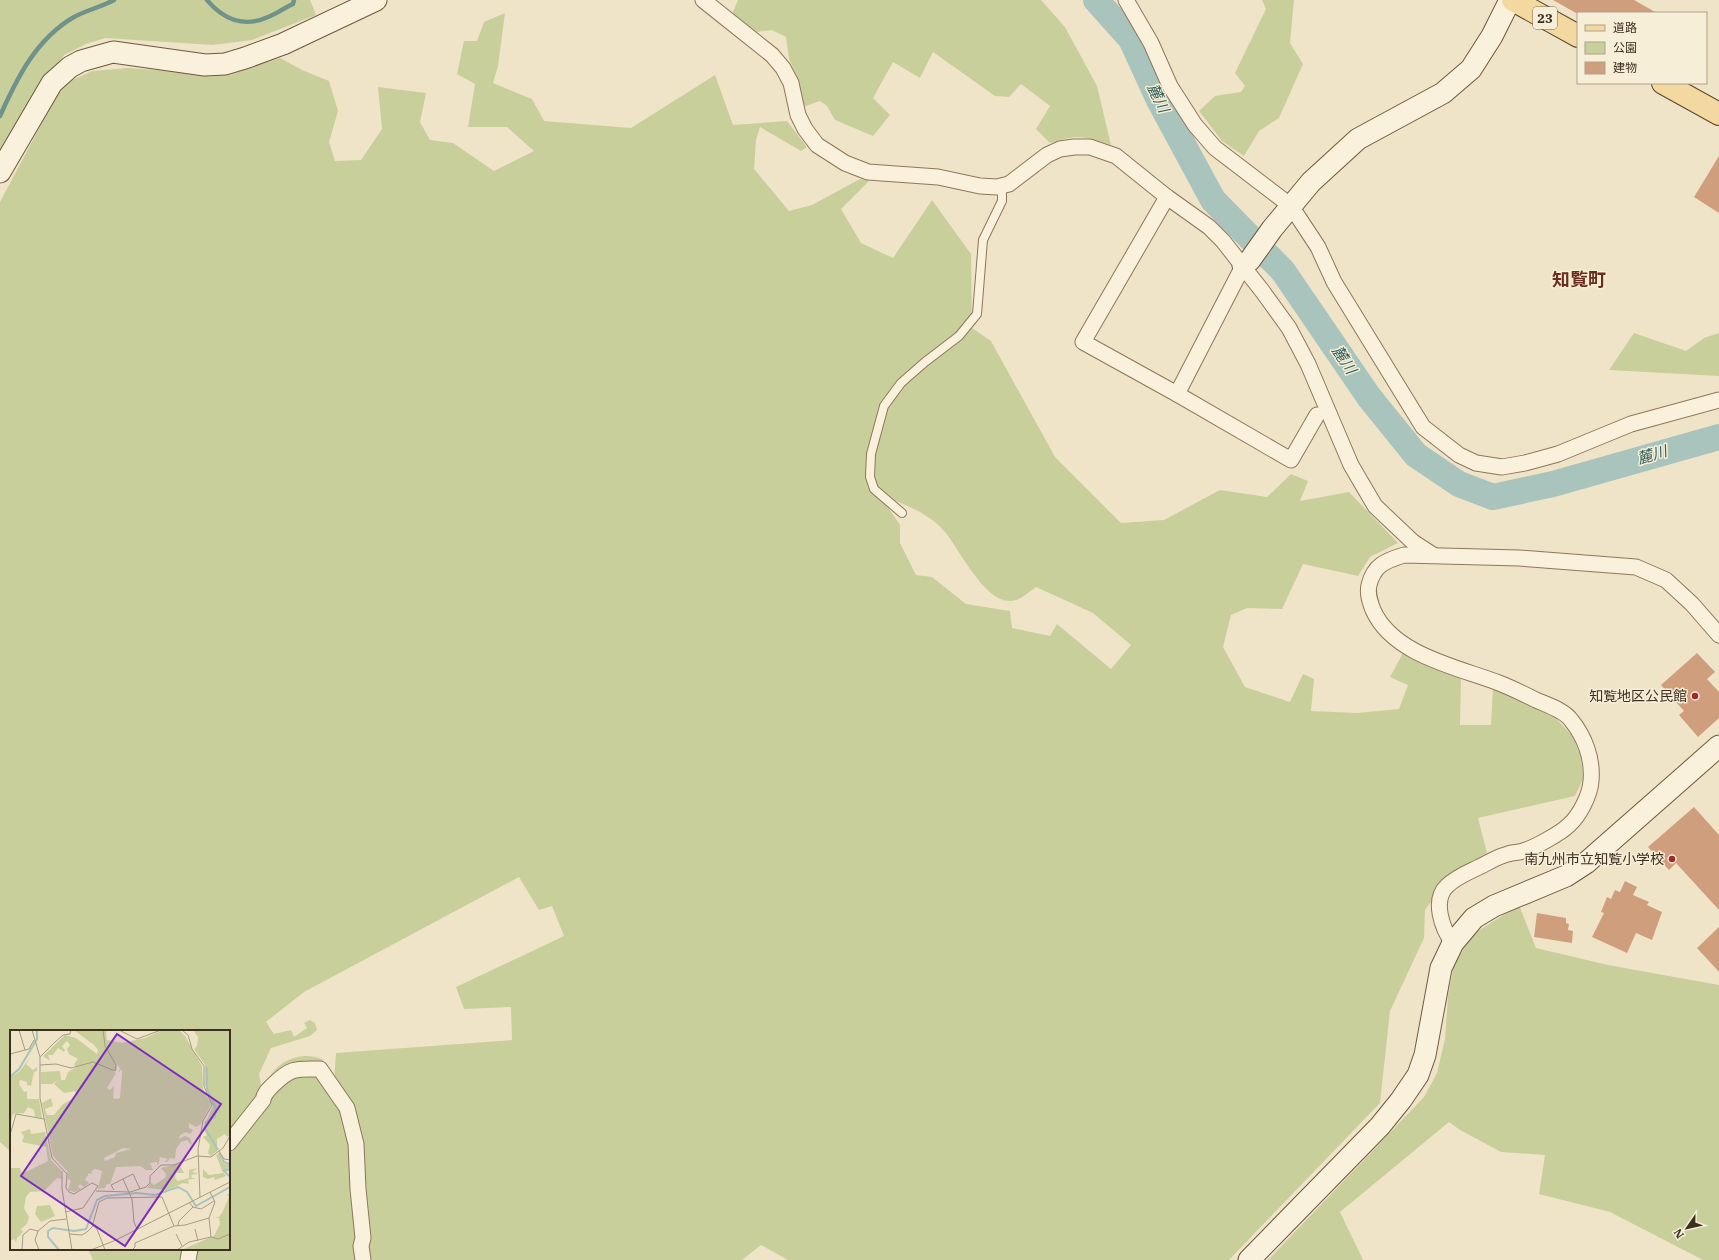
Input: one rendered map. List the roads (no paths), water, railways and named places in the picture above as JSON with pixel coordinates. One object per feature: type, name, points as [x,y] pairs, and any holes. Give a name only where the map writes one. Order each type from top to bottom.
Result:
[{"type":"main road","name":"23","points":[[1517,1],[1577,35]]},
{"type":"main road","points":[[1665,84],[1719,114]]},
{"type":"street","points":[[0,172],[52,83],[61,74],[81,61],[114,52],[205,65],[225,64],[283,44],[376,0]]},
{"type":"street","points":[[703,0],[772,55],[784,68],[791,83],[798,115],[805,129],[818,145],[845,163],[868,172],[938,177],[980,186],[1002,186],[1009,184],[1047,155],[1060,149],[1090,147],[1116,156],[1167,197],[1209,227],[1247,263],[1289,328],[1308,364],[1351,465],[1375,506],[1413,542],[1433,555]]},
{"type":"street","points":[[1126,0],[1151,43],[1170,86],[1195,125],[1216,148],[1290,206],[1318,247],[1334,282],[1423,427],[1459,455],[1476,463],[1502,467],[1525,463],[1558,454],[1631,424],[1719,400]]},
{"type":"street","points":[[1176,394],[1247,263],[1290,206],[1311,182],[1358,140],[1443,93],[1471,69],[1517,1]]},
{"type":"street","points":[[1167,197],[1083,342],[1291,460],[1317,415]]},
{"type":"street","points":[[1453,943],[1444,929],[1440,917],[1441,898],[1446,887],[1466,874],[1507,854],[1522,852],[1569,825],[1584,803],[1590,787],[1592,772],[1589,754],[1580,733],[1570,718],[1553,708],[1501,684],[1439,662],[1414,650],[1388,631],[1376,616],[1369,600],[1368,588],[1372,574],[1378,566],[1388,560],[1404,555],[1433,555],[1519,558],[1636,567],[1666,580],[1692,604],[1719,635]]},
{"type":"street","points":[[1249,1260],[1380,1126],[1401,1100],[1418,1075],[1425,1055],[1441,968],[1453,943],[1474,918],[1494,906],[1566,876],[1586,863],[1719,746]]},
{"type":"street","points":[[230,1142],[263,1100],[264,1094],[286,1072],[297,1069],[320,1069],[346,1108],[356,1144],[358,1188],[363,1238],[361,1246],[363,1260]]},
{"type":"street","points":[[188,1260],[190,1250]]},
{"type":"lane","points":[[902,513],[874,489],[870,477],[871,454],[884,406],[901,383],[925,362],[959,336],[977,314],[983,240],[1002,201],[1002,186]]},
{"type":"waterway","points":[[0,116],[13,88],[29,60],[49,36],[74,17],[114,0]]},
{"type":"waterway","points":[[207,0],[213,7],[227,17],[234,20],[251,22],[274,14],[293,4],[294,0]]},
{"type":"waterway","name":"麓川","points":[[1096,0],[1131,39],[1159,100],[1213,200],[1283,271],[1369,397],[1416,455],[1459,484],[1493,497],[1553,484],[1719,437]]},
{"type":"place","name":"知覧地区公民館","points":[[1695,696]]},
{"type":"place","name":"南九州市立知覧小学校","points":[[1672,859]]},
{"type":"district","name":"知覧町","points":[[1579,280]]}]
